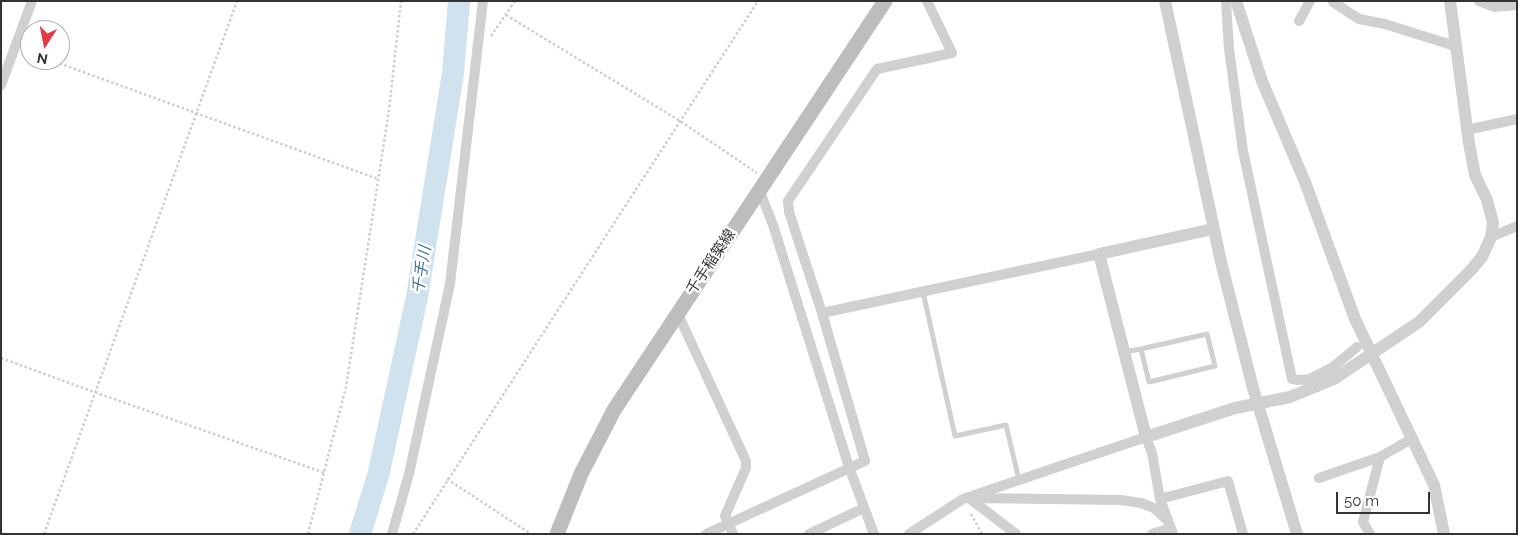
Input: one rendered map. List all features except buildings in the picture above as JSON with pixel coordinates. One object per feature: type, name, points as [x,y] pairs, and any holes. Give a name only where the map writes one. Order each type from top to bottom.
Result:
[{"type":"main road","name":"千手稲築線","points":[[557,534],[581,474],[614,410],[677,312],[885,1]]},
{"type":"street","points":[[1,85],[32,1]]},
{"type":"street","points":[[392,534],[409,474],[450,284],[483,1]]},
{"type":"street","points":[[706,534],[849,466],[865,461],[822,313],[789,212],[788,201],[877,68],[952,53],[927,1]]},
{"type":"street","points":[[1165,1],[1214,229],[1253,388],[1297,534]]},
{"type":"street","points":[[1226,1],[1229,49],[1243,152],[1292,379],[1310,379],[1333,367],[1357,347]]},
{"type":"street","points":[[1236,1],[1262,81],[1305,182],[1355,319],[1434,485],[1444,534]]},
{"type":"street","points":[[1299,21],[1310,1]]},
{"type":"street","points":[[909,534],[966,499],[1235,408],[1290,397],[1334,379],[1419,322],[1472,270],[1482,257],[1491,237],[1493,223],[1487,200],[1475,175],[1467,130],[1450,1]]},
{"type":"street","points":[[1479,1],[1495,7],[1517,5]]},
{"type":"street","points":[[1333,2],[1359,19],[1385,24],[1455,46]]},
{"type":"street","points":[[1467,130],[1517,119]]},
{"type":"street","points":[[763,184],[773,225],[849,466],[874,534]]},
{"type":"street","points":[[1491,237],[1517,226]]},
{"type":"street","points":[[822,313],[1214,229]]},
{"type":"street","points":[[1099,254],[1152,454],[1160,499],[1171,528]]},
{"type":"street","points":[[677,312],[746,461],[746,468],[725,516],[734,534]]},
{"type":"street","points":[[1319,478],[1380,457],[1413,438]]},
{"type":"street","points":[[1370,534],[1363,522],[1380,457]]},
{"type":"street","points":[[1160,499],[1228,481],[1243,534]]},
{"type":"street","points":[[966,499],[1121,500],[1141,503],[1154,508],[1171,528]]},
{"type":"street","points":[[966,499],[1016,534]]},
{"type":"street","points":[[809,534],[864,508]]},
{"type":"street","points":[[1152,534],[1171,528]]},
{"type":"lane","points":[[923,292],[955,436],[1006,425],[1019,481]]},
{"type":"lane","points":[[1124,353],[1141,349],[1207,334],[1215,366],[1149,382],[1141,349]]},
{"type":"path","points":[[44,534],[237,1]]},
{"type":"path","points":[[308,534],[346,387],[389,110],[401,1]]},
{"type":"path","points":[[515,1],[506,15],[680,121],[763,184]]},
{"type":"path","points":[[413,534],[758,1]]},
{"type":"path","points":[[70,67],[378,179]]},
{"type":"path","points":[[1,358],[324,473]]},
{"type":"path","points":[[447,479],[531,534]]},
{"type":"path","points":[[966,499],[982,534]]},
{"type":"waterway","name":"千手川","points":[[360,534],[378,476],[417,297],[453,73],[459,1]]}]
